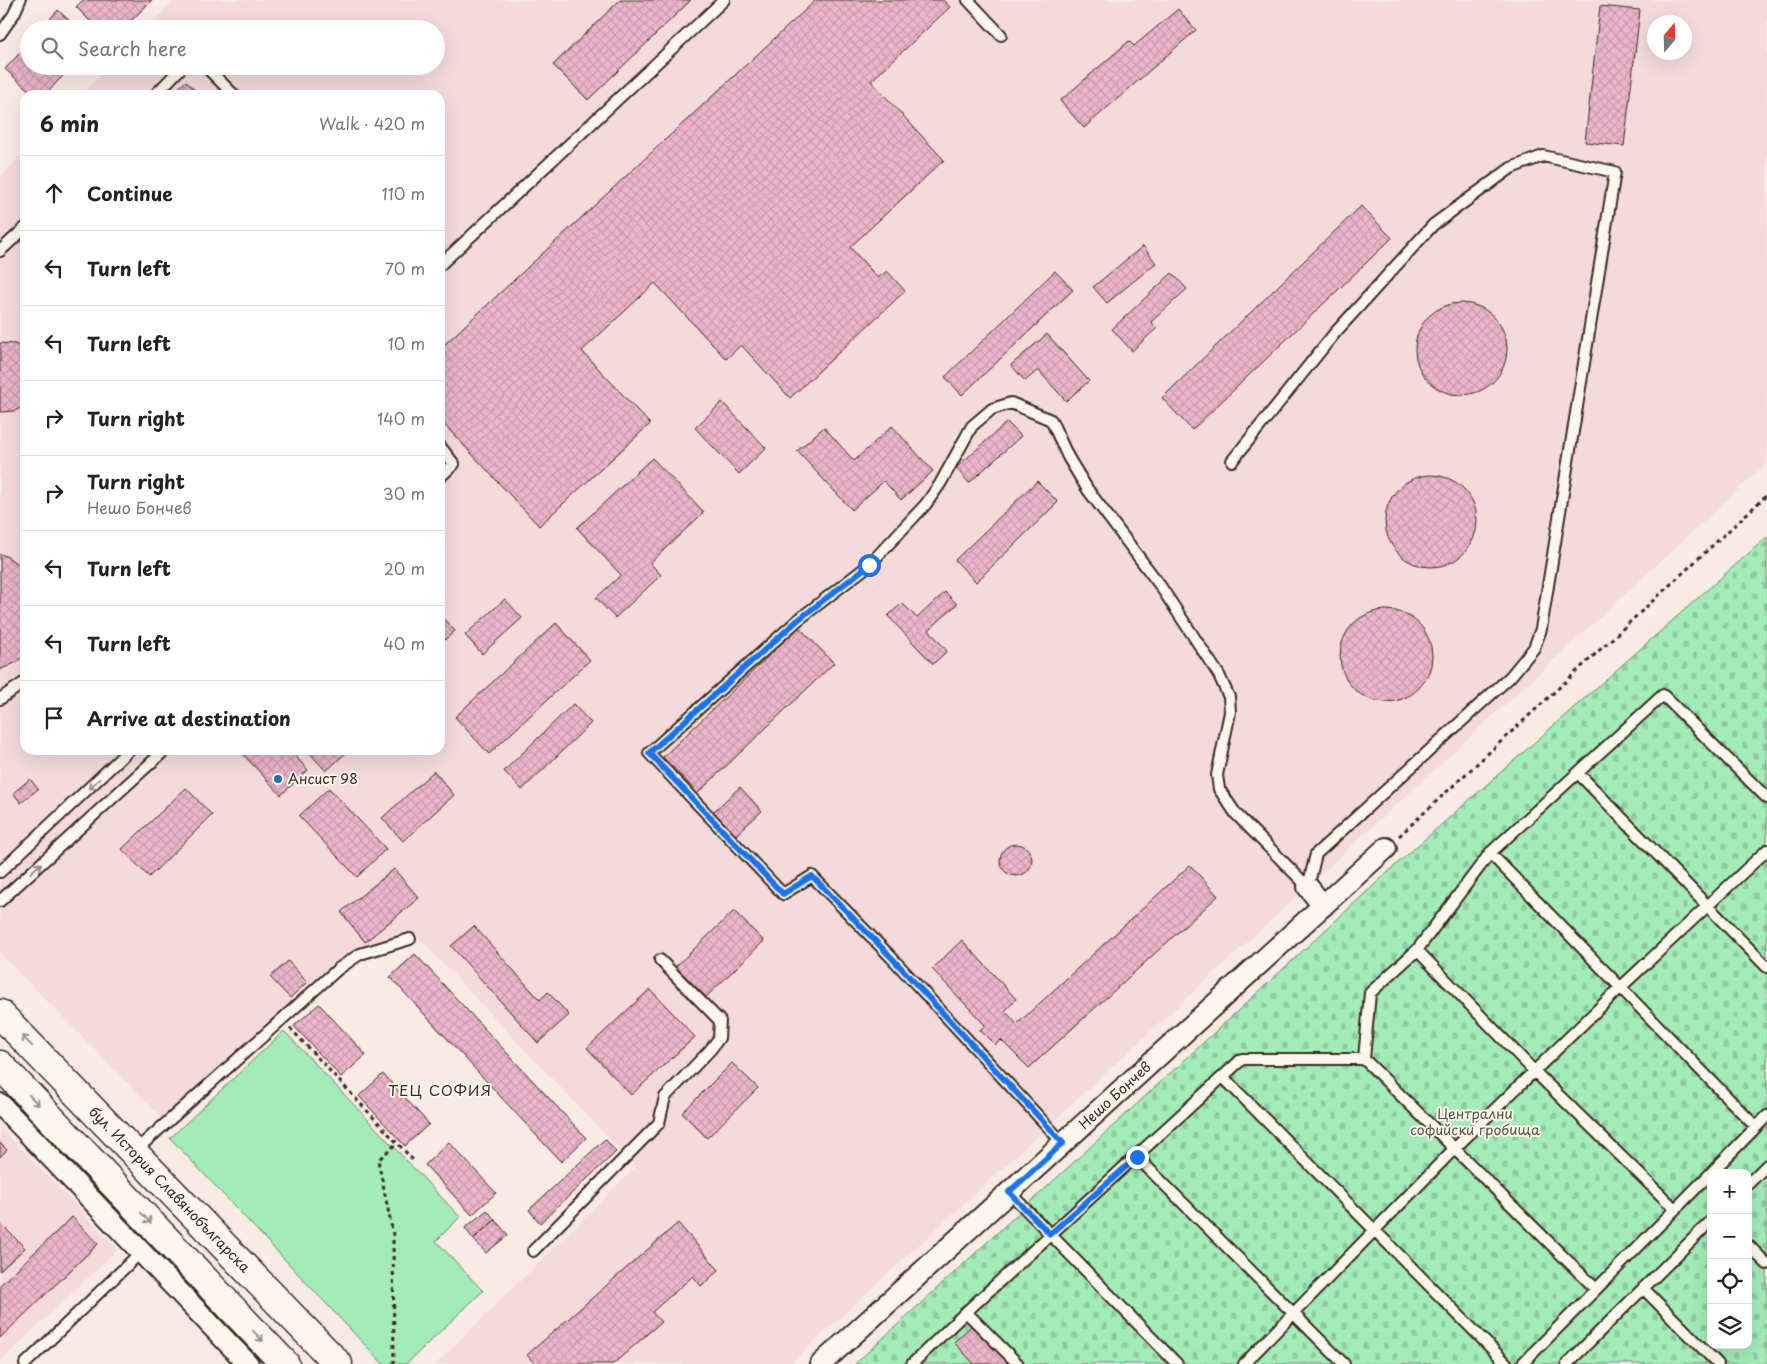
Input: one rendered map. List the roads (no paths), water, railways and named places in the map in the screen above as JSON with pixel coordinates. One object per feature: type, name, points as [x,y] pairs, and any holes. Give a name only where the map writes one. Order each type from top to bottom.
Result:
[{"type":"main road","name":"бул. История Славянобългарска","points":[[0,1014],[338,1364]]},
{"type":"main road","points":[[0,1065],[285,1364]]},
{"type":"street","name":"Нешо Бончев","points":[[821,1364],[1386,848]]},
{"type":"street","points":[[1308,887],[1323,906]]},
{"type":"street","points":[[0,1104],[248,1364]]},
{"type":"lane","points":[[0,34],[14,14],[20,0]]},
{"type":"lane","points":[[445,260],[724,0]]},
{"type":"lane","points":[[968,0],[1000,34]]},
{"type":"lane","points":[[160,90],[174,75]]},
{"type":"lane","points":[[214,75],[229,90]]},
{"type":"lane","points":[[1232,461],[1334,334],[1433,225],[1511,168],[1543,156],[1615,172],[1541,628],[1534,648],[1510,677],[1316,854],[1308,887]]},
{"type":"lane","points":[[0,251],[20,233]]},
{"type":"lane","points":[[1063,1143],[891,957],[812,876],[783,894],[649,753],[798,620],[869,565],[926,504],[940,484],[972,426],[992,408],[1012,403],[1051,420],[1068,457],[1088,490],[1139,557],[1209,660],[1229,697],[1230,712],[1217,775],[1219,789],[1236,814],[1308,887]]},
{"type":"lane","points":[[445,452],[454,464],[445,472]]},
{"type":"lane","points":[[0,699],[20,685]]},
{"type":"lane","points":[[1364,1059],[1370,993],[1417,950],[1490,853],[1663,695],[1767,798]]},
{"type":"lane","points":[[0,872],[124,755]]},
{"type":"lane","points":[[0,901],[160,755]]},
{"type":"lane","points":[[1578,773],[1767,966]]},
{"type":"lane","points":[[1244,1364],[1455,1148],[1621,987],[1767,850]]},
{"type":"lane","points":[[1490,853],[1756,1127]]},
{"type":"lane","points":[[134,1152],[338,969],[360,954],[410,939]]},
{"type":"lane","points":[[1417,950],[1534,1071],[1675,1209]]},
{"type":"lane","points":[[533,1250],[659,1123],[665,1097],[711,1049],[718,1038],[720,1022],[660,960]]},
{"type":"lane","points":[[912,1364],[1050,1234],[1137,1157],[1242,1059],[1364,1059],[1596,1289]]},
{"type":"lane","points":[[1223,1077],[1507,1364]]},
{"type":"lane","points":[[1715,1169],[1767,1116]]},
{"type":"lane","points":[[1137,1157],[1344,1364]]},
{"type":"lane","points":[[1752,1180],[1767,1165]]},
{"type":"lane","points":[[1522,1364],[1707,1177]]},
{"type":"lane","points":[[1009,1192],[1177,1364]]},
{"type":"lane","points":[[1568,1364],[1707,1225]]},
{"type":"lane","points":[[1752,1249],[1767,1264]]},
{"type":"lane","points":[[25,1364],[141,1252]]},
{"type":"lane","points":[[1643,1288],[1718,1364]]},
{"type":"lane","points":[[966,1312],[1018,1364]]},
{"type":"place","name":"Ансист 98","points":[[278,779]]},
{"type":"district","name":"ТЕЦ СОФИЯ","points":[[440,1091]]},
{"type":"park label","name":"Централни софийски гробища","points":[[1475,1122]]}]
